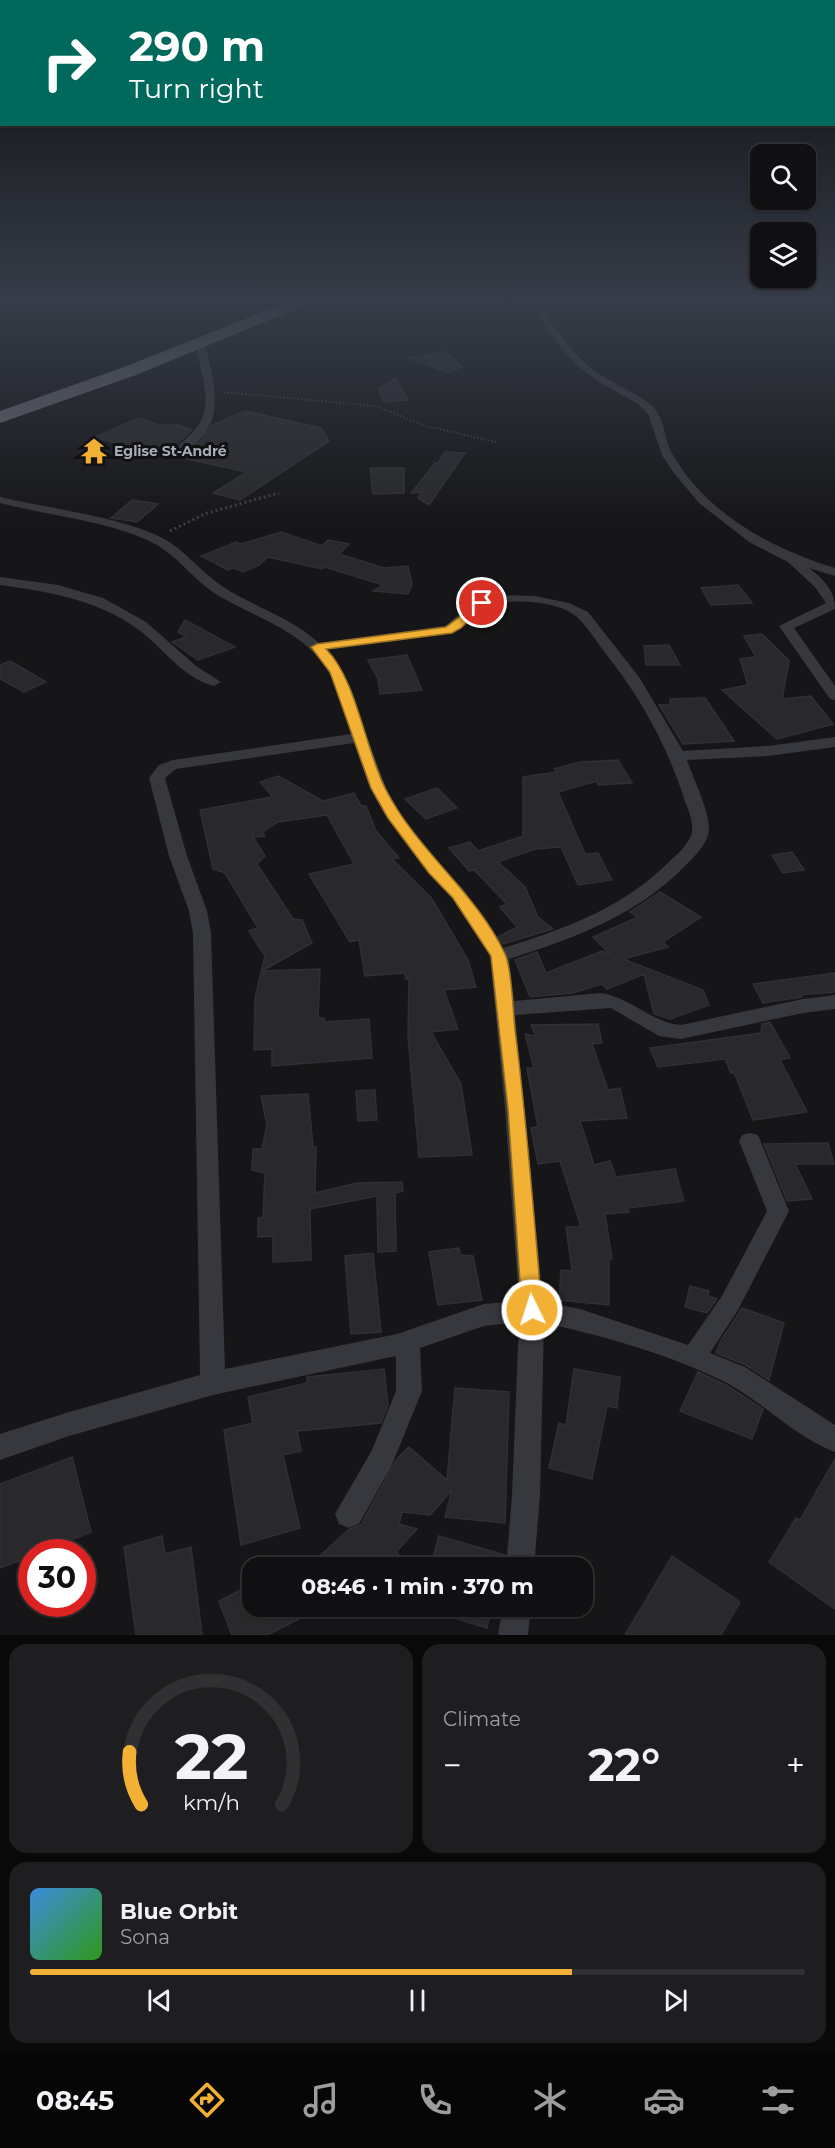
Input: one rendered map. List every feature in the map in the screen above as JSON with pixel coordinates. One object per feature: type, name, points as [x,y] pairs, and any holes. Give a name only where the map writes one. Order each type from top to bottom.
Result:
[{"type":"highway","points":[[0,417],[121,374]]},
{"type":"street","points":[[171,455],[186,447],[203,432],[213,411],[207,374]]},
{"type":"street","points":[[596,374],[639,400],[651,411],[658,422],[665,453],[693,490],[732,524],[786,556],[820,584],[834,605],[786,626],[835,696]]},
{"type":"street","points":[[0,500],[154,539],[209,584],[278,622],[317,647],[329,659],[336,672],[378,788],[395,818],[435,870],[458,894],[499,956],[516,1109],[532,1310],[526,1496],[521,1557]]},
{"type":"street","points":[[786,556],[835,572]]},
{"type":"street","points":[[0,582],[58,589],[98,601],[141,625],[191,669],[214,682]]},
{"type":"street","points":[[317,647],[448,630],[457,626],[482,603],[494,598],[568,606],[583,615],[634,680],[678,756],[702,830],[699,838],[677,865],[631,903],[602,919],[549,941],[499,956]]},
{"type":"street","points":[[213,1383],[202,933],[198,911],[178,856],[157,778],[165,768],[173,765],[358,738]]},
{"type":"street","points":[[678,756],[768,751],[835,742]]},
{"type":"street","points":[[505,1009],[601,1000],[615,1002],[654,1027],[681,1032],[803,1006],[835,1002]]},
{"type":"street","points":[[693,1359],[730,1303],[778,1211],[750,1141]]},
{"type":"street","points":[[0,1447],[69,1424],[213,1383],[408,1341],[484,1315],[532,1310],[580,1320],[660,1345],[736,1376],[835,1440]]},
{"type":"street","points":[[349,1514],[382,1458],[410,1391],[408,1341]]},
{"type":"street","points":[[513,1635],[515,1617]]},
{"type":"path","points":[[211,390],[375,406],[426,426],[496,442]]},
{"type":"path","points":[[154,539],[207,513],[279,493]]},
{"type":"building","points":[[396,378],[408,400],[384,402],[378,389]]},
{"type":"building","points":[[245,411],[321,428],[329,441],[240,500],[213,493],[247,472],[179,457],[202,440],[212,425]]},
{"type":"building","points":[[139,418],[158,425],[179,425],[192,430],[165,454],[151,453],[95,437]]},
{"type":"building","points":[[445,452],[465,453],[429,505],[418,498],[421,492],[411,493]]},
{"type":"building","points":[[370,468],[404,468],[404,493],[373,494]]},
{"type":"building","points":[[132,500],[158,504],[137,522],[111,518]]},
{"type":"building","points":[[281,532],[322,546],[328,540],[349,544],[339,554],[384,568],[408,566],[412,584],[408,594],[373,591],[383,585],[325,567],[322,569],[268,557],[259,565],[243,572],[234,568],[228,570],[201,556],[236,542],[241,544]]},
{"type":"building","points":[[738,585],[752,603],[711,605],[701,588]]},
{"type":"building","points":[[185,620],[235,647],[198,660],[172,642],[186,637],[178,632]]},
{"type":"building","points":[[762,634],[789,661],[782,699],[811,696],[833,724],[777,739],[722,690],[748,685],[740,659],[756,657],[744,636]]},
{"type":"building","points":[[669,645],[680,665],[646,665],[644,646]]},
{"type":"building","points":[[407,655],[422,690],[380,694],[378,679],[368,660]]},
{"type":"building","points":[[10,661],[46,682],[24,692],[0,679],[0,665]]},
{"type":"building","points":[[705,698],[734,741],[683,744],[659,705],[670,705],[670,699]]},
{"type":"building","points":[[618,760],[632,783],[598,785],[597,781],[558,792],[585,854],[598,853],[612,880],[578,885],[561,847],[535,849],[498,862],[525,887],[538,917],[553,929],[503,944],[498,937],[517,927],[500,907],[507,904],[474,870],[469,871],[449,848],[470,842],[478,851],[523,836],[523,777],[557,772],[554,769],[580,762]]},
{"type":"building","points":[[278,776],[323,801],[354,793],[361,806],[366,806],[376,831],[399,858],[392,859],[432,899],[468,960],[476,987],[444,990],[458,1029],[431,1032],[461,1084],[472,1155],[419,1157],[408,1037],[409,979],[406,979],[405,973],[365,976],[359,940],[350,942],[309,874],[354,864],[327,815],[278,822],[263,832],[265,836],[253,837],[265,856],[257,864],[293,919],[302,920],[312,943],[262,971],[320,969],[318,1018],[324,1018],[325,1022],[369,1019],[372,1058],[272,1066],[272,1049],[254,1050],[255,998],[265,956],[249,931],[258,928],[225,873],[213,869],[200,810],[273,797],[260,782]]},
{"type":"building","points":[[437,788],[457,808],[426,819],[405,799]]},
{"type":"building","points":[[792,852],[804,870],[783,873],[772,855]]},
{"type":"building","points":[[660,892],[701,917],[663,942],[668,947],[623,959],[703,990],[709,1005],[670,1019],[654,1014],[644,974],[607,989],[602,984],[573,993],[530,997],[515,960],[537,952],[546,973],[602,951],[610,954],[593,937],[638,917],[630,912]]},
{"type":"building","points":[[835,973],[835,992],[800,995],[802,997],[763,1003],[753,984]]},
{"type":"building","points":[[770,1022],[790,1058],[780,1060],[807,1112],[753,1120],[734,1072],[731,1073],[725,1059],[658,1067],[650,1048],[761,1033],[762,1024]]},
{"type":"building","points":[[598,1024],[602,1043],[592,1044],[608,1090],[620,1088],[627,1118],[580,1121],[594,1165],[610,1161],[616,1177],[675,1169],[684,1201],[628,1208],[629,1212],[605,1214],[612,1259],[609,1259],[609,1305],[559,1300],[561,1270],[572,1271],[566,1227],[581,1227],[560,1161],[538,1164],[531,1128],[538,1127],[527,1068],[534,1068],[525,1034],[536,1036],[531,1025]]},
{"type":"building","points":[[375,1090],[377,1120],[358,1121],[356,1091]]},
{"type":"building","points":[[308,1094],[313,1147],[316,1147],[315,1193],[357,1183],[402,1182],[403,1191],[395,1193],[396,1251],[378,1252],[377,1196],[310,1209],[311,1260],[273,1262],[273,1236],[258,1237],[258,1218],[263,1217],[265,1173],[252,1170],[253,1149],[262,1149],[267,1125],[261,1096]]},
{"type":"building","points":[[828,1143],[834,1164],[795,1164],[812,1199],[787,1201],[764,1144]]},
{"type":"building","points":[[459,1248],[460,1255],[473,1256],[482,1300],[438,1305],[429,1252]]},
{"type":"building","points":[[373,1253],[381,1332],[351,1334],[345,1256]]},
{"type":"building","points":[[690,1286],[709,1291],[708,1296],[717,1299],[707,1313],[685,1307]]},
{"type":"building","points":[[742,1308],[784,1323],[769,1380],[746,1365],[716,1353],[720,1342]]},
{"type":"building","points":[[384,1369],[388,1405],[381,1423],[297,1431],[301,1451],[283,1455],[300,1528],[241,1545],[224,1430],[253,1423],[248,1397],[307,1383],[307,1377]]},
{"type":"building","points":[[574,1369],[620,1377],[617,1408],[607,1406],[592,1479],[549,1468],[559,1423],[566,1425]]},
{"type":"building","points":[[698,1372],[726,1385],[763,1409],[752,1439],[680,1411]]},
{"type":"building","points":[[455,1388],[509,1392],[505,1523],[445,1517],[452,1490],[430,1515],[402,1512],[399,1524],[417,1529],[396,1552],[401,1557],[319,1557],[348,1530],[361,1525],[396,1460],[409,1447],[447,1480]]},
{"type":"building","points":[[72,1457],[91,1532],[73,1539],[18,1539],[18,1561],[0,1568],[0,1484]]},
{"type":"building","points":[[835,1459],[835,1609],[769,1562],[796,1518],[800,1520]]},
{"type":"building","points":[[162,1536],[165,1554],[191,1547],[202,1635],[136,1635],[124,1547]]},
{"type":"building","points":[[439,1536],[505,1555],[505,1557],[433,1557]]},
{"type":"building","points":[[672,1556],[740,1602],[721,1635],[625,1635]]},
{"type":"building","points":[[242,1589],[242,1617],[298,1617],[299,1619],[267,1635],[232,1635],[219,1601]]},
{"type":"building","points":[[452,1617],[490,1617],[487,1628]]},
{"type":"place","name":"Eglise St-André","points":[[94,451]]},
{"type":"route","points":[[482,603],[457,626],[448,630],[317,647],[329,659],[336,672],[378,788],[395,818],[435,870],[458,894],[499,956],[516,1109],[532,1310]]}]
